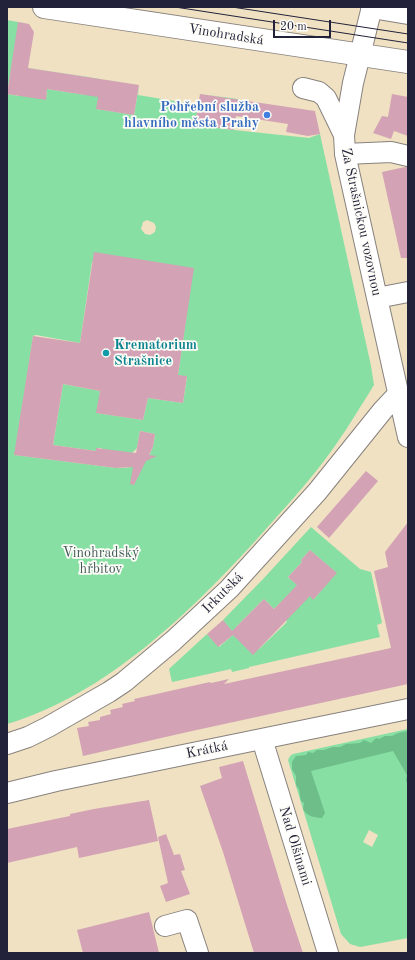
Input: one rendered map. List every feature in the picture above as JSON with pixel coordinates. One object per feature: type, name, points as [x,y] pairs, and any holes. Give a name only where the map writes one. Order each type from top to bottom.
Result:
[{"type":"main road","name":"Vinohradská","points":[[44,7],[360,56],[408,62]]},
{"type":"main road","points":[[372,7],[408,13]]},
{"type":"street","name":"Za Strašnickou vozovnou","points":[[372,7],[353,82],[345,145],[408,437]]},
{"type":"street","points":[[303,88],[319,92],[326,98],[345,145],[408,156]]},
{"type":"street","points":[[377,298],[408,292]]},
{"type":"street","name":"Irkutská","points":[[7,744],[28,737],[48,727],[109,692],[124,682],[173,641],[229,589],[317,492],[383,410],[398,394]]},
{"type":"street","name":"Krátká","points":[[7,793],[56,781],[408,709]]},
{"type":"street","name":"Nad Olšinami","points":[[262,739],[328,953]]},
{"type":"street","points":[[165,926],[187,920],[198,953]]},
{"type":"green space","points":[[7,20],[19,22],[7,94]]},
{"type":"green space","name":"Vinohradský hřbitov","points":[[23,67],[29,68],[46,100],[47,89],[86,95],[89,77],[101,79],[97,109],[134,115],[139,85],[138,95],[198,105],[200,94],[195,125],[233,130],[237,103],[234,130],[309,138],[320,134],[374,385],[347,429],[302,488],[231,567],[174,622],[144,648],[112,672],[78,693],[43,711],[7,724],[7,94],[19,96]],"holes":[[[147,220],[154,223],[156,227],[155,232],[150,235],[145,234],[141,229],[143,222]],[[92,262],[192,277],[178,375],[187,377],[183,403],[148,398],[143,420],[97,413],[100,391],[63,384],[53,445],[96,451],[97,448],[102,448],[101,452],[130,455],[137,448],[140,431],[155,434],[154,443],[149,456],[144,461],[133,467],[116,468],[15,455],[33,336],[36,335],[80,343]]]},
{"type":"green space","points":[[200,94],[238,99],[238,100]]},
{"type":"green space","points":[[311,527],[360,569],[371,572],[382,623],[377,625],[380,637],[232,672],[231,669],[172,682],[169,669],[207,634],[219,647],[234,634],[223,620]],"holes":[[[310,550],[336,573],[314,599],[288,577],[302,562],[301,560]],[[264,599],[274,609],[281,602],[293,613],[286,620],[287,622],[259,649],[237,626]]]},
{"type":"green space","points":[[408,729],[408,938],[360,947],[350,944],[341,934],[288,760],[293,754]],"holes":[[[369,830],[378,835],[372,847],[363,842]]]},
{"type":"green space","points":[[408,731],[408,786],[406,780],[407,775],[393,751],[311,771],[325,813],[322,818],[311,816],[305,812],[303,809],[304,803],[301,801],[299,789],[296,785],[296,776],[292,769],[292,762],[296,756],[306,755],[308,752],[313,753],[317,750],[340,747],[346,744],[360,743],[364,740],[371,743],[376,738],[379,739],[385,736],[392,736]]},
{"type":"building","points":[[18,22],[29,24],[34,32],[28,68],[139,85],[134,115],[96,109],[98,97],[47,89],[46,100],[7,94]]},
{"type":"building","points":[[200,94],[315,111],[320,134],[308,136],[286,132],[288,124],[236,116],[233,130],[195,124]]},
{"type":"building","points":[[392,94],[408,97],[408,136],[394,131],[391,139],[373,133],[382,116],[388,117]]},
{"type":"building","points":[[408,167],[408,258],[401,258],[382,172]]},
{"type":"building","name":"Krematorium Strašnice","points":[[94,252],[194,268],[178,375],[187,376],[183,403],[148,398],[143,420],[96,413],[100,391],[63,384],[53,445],[96,451],[96,448],[136,453],[140,431],[155,434],[153,447],[149,455],[157,456],[146,461],[134,485],[130,484],[133,467],[116,468],[14,455],[33,336],[80,343]]},
{"type":"building","points":[[366,471],[378,481],[329,538],[317,527]]},
{"type":"building","points":[[408,522],[408,684],[83,756],[77,728],[89,726],[88,722],[100,720],[100,717],[111,714],[110,710],[123,707],[122,704],[135,701],[134,699],[229,679],[224,684],[391,648],[374,571],[388,567],[385,552]]},
{"type":"building","points":[[310,550],[337,573],[313,600],[310,596],[253,655],[233,635],[218,647],[207,634],[223,620],[232,631],[264,599],[274,609],[297,585],[288,577],[302,562],[301,560]]},
{"type":"building","points":[[243,761],[303,953],[254,953],[223,852],[200,786],[222,778],[219,767]]},
{"type":"building","points":[[149,800],[158,841],[79,858],[77,847],[7,863],[7,829],[70,816],[70,814],[94,809]]},
{"type":"building","points":[[166,834],[174,855],[180,854],[185,870],[181,871],[190,894],[166,902],[160,886],[168,883],[158,837]]},
{"type":"building","points":[[149,912],[159,953],[83,953],[77,930]]},
{"type":"tram line","points":[[175,7],[408,43]]},
{"type":"tram line","points":[[232,7],[408,34]]},
{"type":"place","name":"Pohřební služba hlavního města Prahy","points":[[267,115]]},
{"type":"place","name":"Krematorium Strašnice","points":[[106,353]]}]
